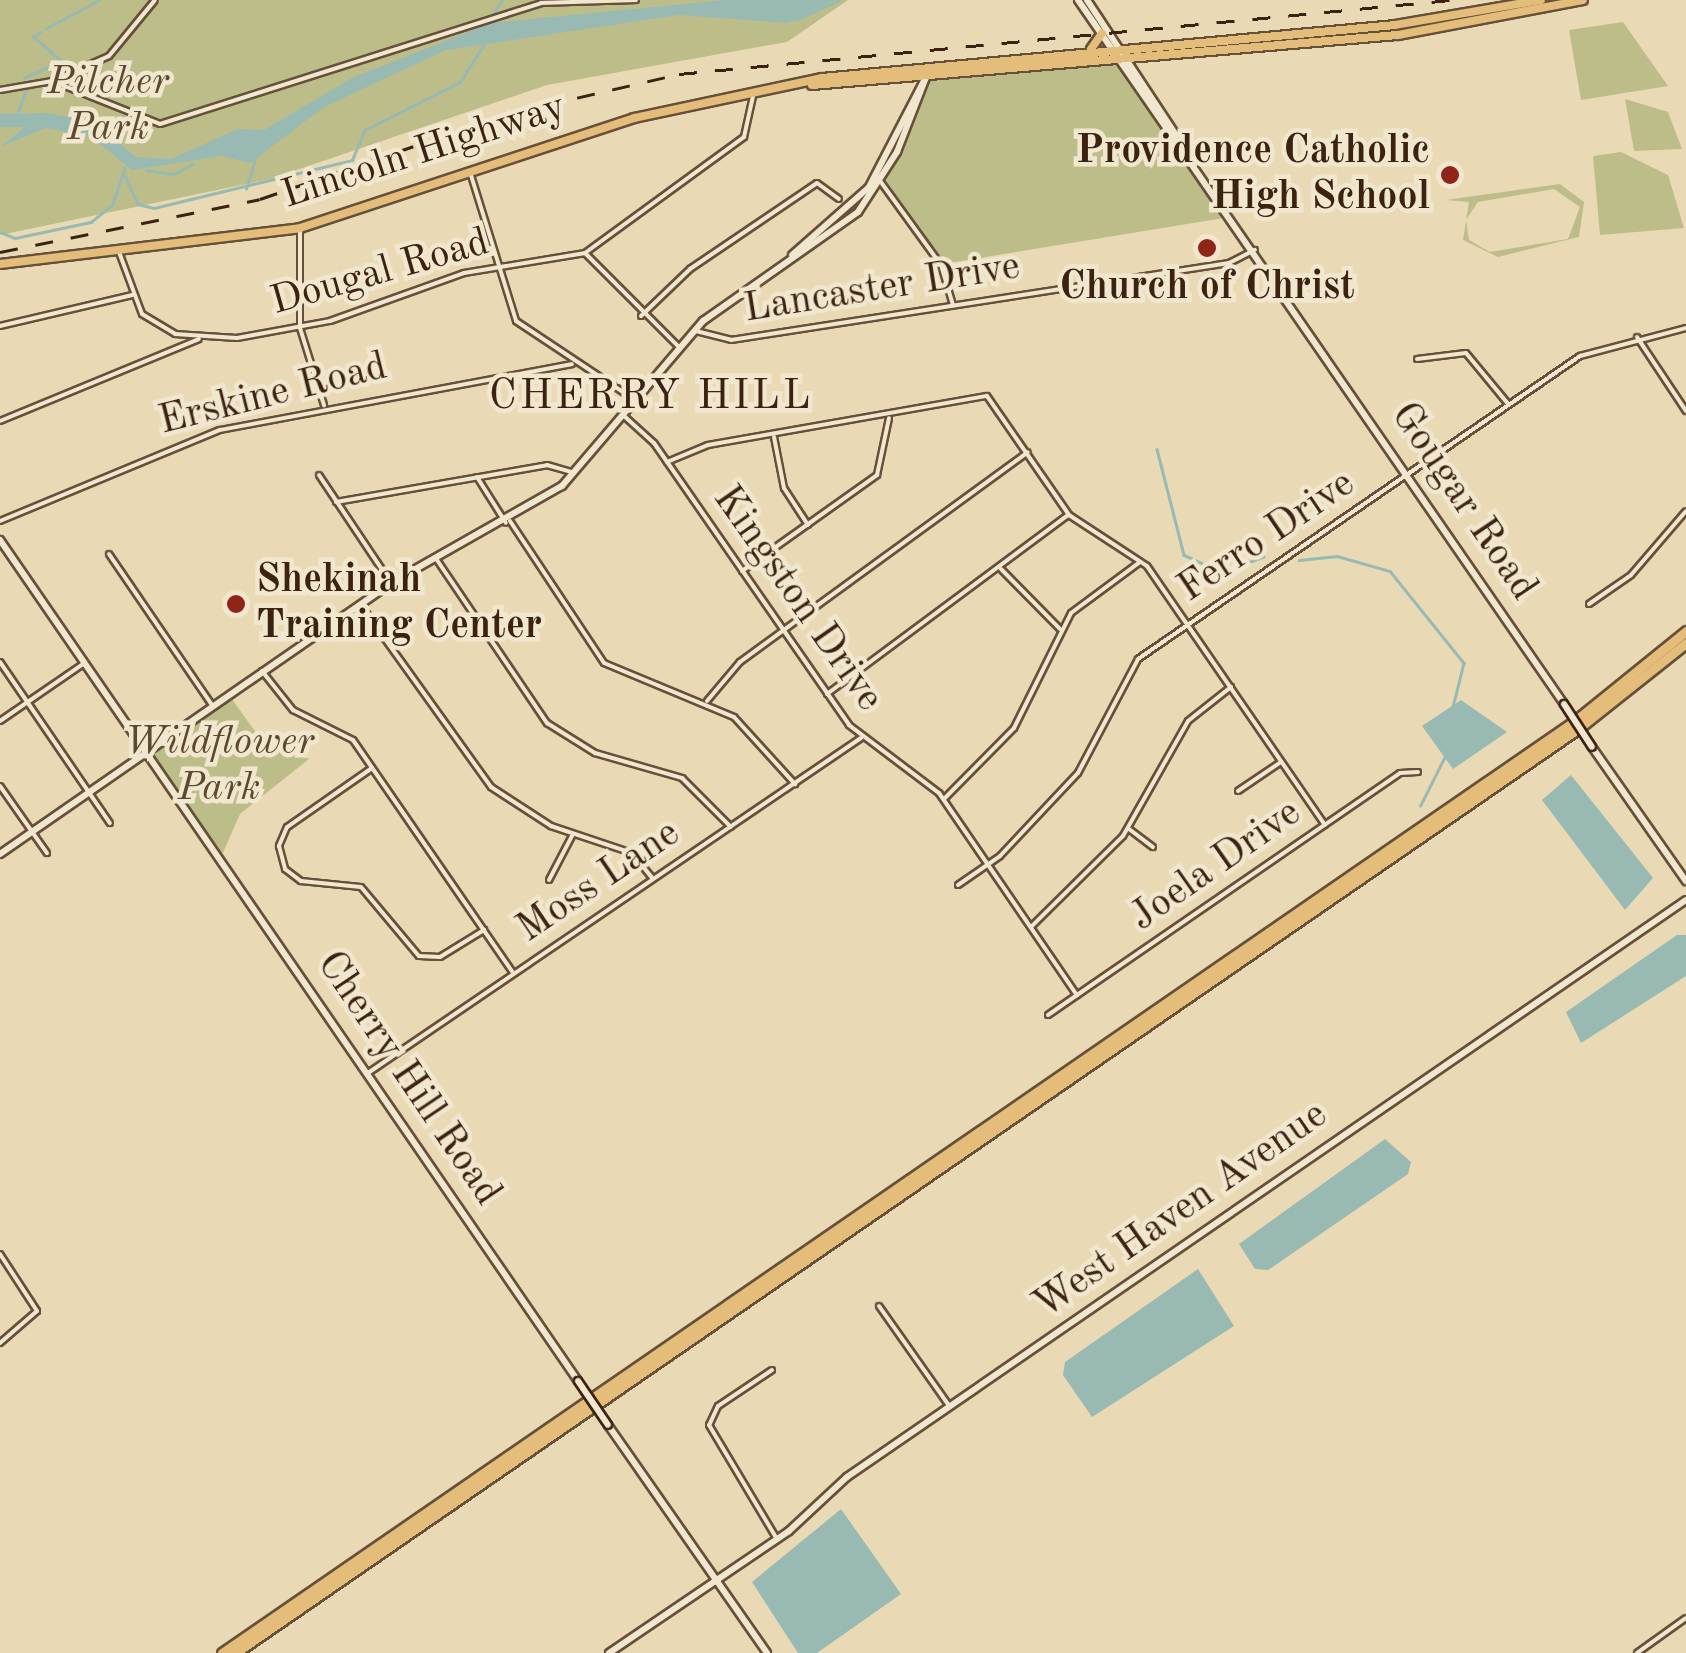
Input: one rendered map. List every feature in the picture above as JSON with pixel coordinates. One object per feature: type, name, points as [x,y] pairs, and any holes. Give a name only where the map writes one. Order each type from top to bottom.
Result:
[{"type":"highway","points":[[222,1653],[1575,721],[1686,632]]},
{"type":"highway","points":[[235,1653],[1580,728],[1686,643]]},
{"type":"main road","name":"Lincoln Highway","points":[[0,264],[300,228],[634,118],[753,92],[928,66],[1396,25],[1541,0]]},
{"type":"main road","name":"Lincoln Highway","points":[[802,84],[1416,32],[1583,0]]},
{"type":"main road","points":[[1083,52],[1102,33]]},
{"type":"street","points":[[0,90],[52,81],[109,56],[155,0]]},
{"type":"street","points":[[52,81],[160,124],[541,3],[636,0]]},
{"type":"street","name":"Gougar Road","points":[[1078,0],[1116,49]]},
{"type":"street","name":"Gougar Road","points":[[1086,0],[1406,475],[1686,880]]},
{"type":"street","points":[[0,854],[390,583],[508,522],[575,474],[694,330],[784,262],[879,179],[928,76],[928,66]]},
{"type":"street","name":"Dougal Road","points":[[117,248],[133,295],[155,326],[200,339],[300,328],[494,266],[585,252],[744,137],[755,118],[753,92]]},
{"type":"street","points":[[469,171],[494,266],[516,321],[572,364],[635,400]]},
{"type":"street","points":[[879,179],[941,264],[952,306]]},
{"type":"street","points":[[641,316],[703,259],[817,183],[839,199]]},
{"type":"street","points":[[300,228],[300,328],[324,405]]},
{"type":"street","name":"Lancaster Drive","points":[[694,330],[731,340],[1229,263],[1255,250]]},
{"type":"street","points":[[585,252],[641,316],[679,347]]},
{"type":"street","points":[[0,326],[133,295]]},
{"type":"street","name":"Ferro Drive","points":[[958,885],[988,865],[1078,773],[1132,665],[1580,356],[1637,336],[1686,328]]},
{"type":"street","points":[[1637,336],[1686,411]]},
{"type":"street","points":[[0,421],[200,339]]},
{"type":"street","points":[[1417,359],[1466,353],[1508,405]]},
{"type":"street","name":"Erskine Road","points":[[0,521],[138,458],[324,405],[572,364]]},
{"type":"street","points":[[667,462],[774,436],[889,418],[987,396],[1069,515],[1142,561],[1324,824]]},
{"type":"street","name":"Kingston Drive","points":[[624,416],[667,462],[861,738],[944,799],[1077,995]]},
{"type":"street","points":[[742,571],[877,475],[889,418]]},
{"type":"street","points":[[774,436],[784,488],[808,525]]},
{"type":"street","points":[[707,701],[732,668],[1028,452]]},
{"type":"street","points":[[336,502],[547,466],[575,474]]},
{"type":"street","points":[[319,475],[390,583]]},
{"type":"street","points":[[477,477],[604,663],[707,701],[760,738],[794,784]]},
{"type":"street","points":[[1589,604],[1631,575],[1686,511]]},
{"type":"street","points":[[828,694],[1002,569],[1069,515]]},
{"type":"street","name":"Cherry Hill Road","points":[[0,540],[767,1653]]},
{"type":"street","points":[[109,554],[212,704]]},
{"type":"street","points":[[436,560],[547,723],[595,753],[682,778],[731,827]]},
{"type":"street","points":[[944,799],[1014,728],[1060,629],[1142,561]]},
{"type":"street","points":[[1002,569],[1060,629]]},
{"type":"street","points":[[360,604],[475,770],[530,816],[572,835],[632,853],[654,880]]},
{"type":"street","points":[[0,662],[110,823]]},
{"type":"street","points":[[0,721],[86,662]]},
{"type":"street","points":[[262,671],[293,710],[345,734],[513,972]]},
{"type":"street","points":[[1031,927],[1129,829],[1188,721],[1231,687]]},
{"type":"street","name":"Moss Lane","points":[[368,1072],[861,738]]},
{"type":"street","points":[[1238,791],[1282,762]]},
{"type":"street","points":[[372,768],[287,827],[279,850],[285,869],[300,881],[361,888],[419,956],[440,958],[484,930]]},
{"type":"street","name":"Joela Drive","points":[[1048,1015],[1400,773],[1418,772]]},
{"type":"street","points":[[0,786],[46,853]]},
{"type":"street","points":[[1129,829],[1153,847]]},
{"type":"street","points":[[549,880],[572,835]]},
{"type":"street","name":"West Haven Avenue","points":[[609,1653],[777,1539],[950,1406],[1686,900]]},
{"type":"street","points":[[0,1254],[37,1311],[0,1343]]},
{"type":"street","points":[[879,1306],[950,1406]]},
{"type":"street","points":[[772,1370],[718,1406],[710,1424],[777,1539]]},
{"type":"street","points":[[1637,1653],[1686,1618]]},
{"type":"green space","name":"Pilcher Park","points":[[0,0],[848,0],[787,42],[547,85],[270,179],[0,235]]},
{"type":"green space","points":[[1623,22],[1668,86],[1581,100],[1569,30]]},
{"type":"green space","points":[[1118,61],[1230,217],[943,264],[886,180],[929,79]]},
{"type":"green space","points":[[1625,99],[1668,112],[1682,149],[1634,151]]},
{"type":"green space","points":[[1621,152],[1668,175],[1684,228],[1600,235],[1593,156]]},
{"type":"green space","points":[[1560,184],[1584,202],[1579,237],[1498,257],[1463,240],[1466,221],[1469,240],[1490,252],[1568,239],[1580,207],[1554,189],[1478,202],[1466,220],[1469,202],[1446,200]]},
{"type":"green space","name":"Wildflower Park","points":[[229,695],[259,737],[309,759],[240,814],[221,857],[149,751]]},
{"type":"water","points":[[726,0],[835,0],[788,23],[679,15],[446,50],[324,107],[250,163],[221,156],[132,170],[90,136],[46,128],[0,147],[25,127],[0,127],[0,114],[46,113],[93,121],[136,157],[171,159],[238,129],[264,130],[352,78],[491,23]]},
{"type":"water","points":[[1461,700],[1507,732],[1453,769],[1422,726]]},
{"type":"water","points":[[1571,775],[1653,878],[1625,910],[1542,800]]},
{"type":"water","points":[[1677,935],[1686,935],[1686,976],[1581,1043],[1566,1012]]},
{"type":"water","points":[[1385,1139],[1411,1162],[1408,1174],[1268,1270],[1255,1269],[1239,1244]]},
{"type":"water","points":[[1198,1269],[1234,1326],[1092,1417],[1063,1375],[1065,1362]]},
{"type":"water","points":[[841,1509],[901,1594],[817,1653],[798,1653],[752,1582]]},
{"type":"waterway","points":[[45,29],[99,0]]},
{"type":"waterway","points":[[492,16],[502,0]]},
{"type":"waterway","points":[[796,20],[839,0]]},
{"type":"waterway","points":[[24,78],[61,61],[33,37],[40,32]]},
{"type":"waterway","points":[[125,175],[138,204],[154,208],[352,160],[365,130],[460,82],[486,41]]},
{"type":"waterway","points":[[18,112],[28,85]]},
{"type":"waterway","points":[[246,189],[255,159]]},
{"type":"waterway","points":[[146,170],[174,174],[194,164]]},
{"type":"waterway","points":[[0,232],[15,238],[91,222],[112,205],[125,168]]},
{"type":"waterway","points":[[1157,449],[1184,555],[1221,572],[1263,557]]},
{"type":"waterway","points":[[1299,560],[1337,556],[1390,571],[1464,663],[1453,707]]},
{"type":"waterway","points":[[1420,806],[1444,758]]},
{"type":"railway","points":[[0,252],[260,199],[507,114],[679,74],[1451,0]]},
{"type":"place","name":"Providence Catholic High School","points":[[1450,175]]},
{"type":"place","name":"Church of Christ","points":[[1207,248]]},
{"type":"place","name":"Shekinah Training Center","points":[[236,604]]},
{"type":"district","name":"CHERRY HILL","points":[[651,397]]}]
